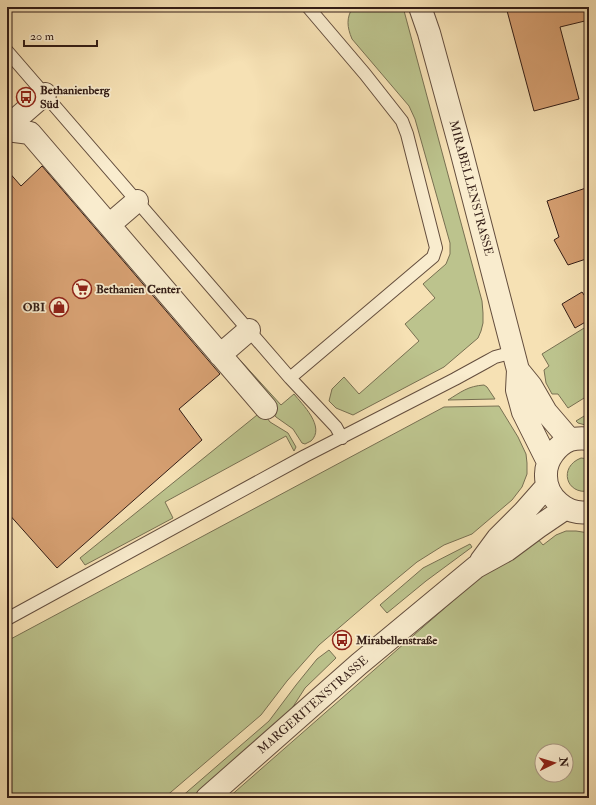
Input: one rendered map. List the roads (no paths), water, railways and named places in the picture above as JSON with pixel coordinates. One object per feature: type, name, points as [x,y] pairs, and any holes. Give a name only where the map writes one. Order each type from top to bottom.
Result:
[{"type":"street","name":"MIRABELLENSTRASSE","points":[[420,7],[429,33],[459,143],[516,361],[517,390],[523,412],[548,462]]},
{"type":"street","points":[[7,126],[45,94]]},
{"type":"street","points":[[7,130],[30,132],[116,236],[266,408]]},
{"type":"street","points":[[116,236],[137,201]]},
{"type":"street","points":[[220,355],[248,330]]},
{"type":"street","name":"MIRABELLENSTRASSE","points":[[516,361],[546,412],[580,440]]},
{"type":"street","points":[[580,440],[561,445],[554,453],[548,462],[546,474],[547,486],[551,495],[566,508],[574,512],[589,512]]},
{"type":"street","name":"MARGERITENSTRASSE","points":[[476,568],[498,538],[547,486]]},
{"type":"street","name":"MARGERITENSTRASSE","points":[[207,798],[359,664],[476,568],[507,550],[566,508]]},
{"type":"lane","points":[[290,378],[433,257],[436,248],[407,134],[402,121],[310,8]]},
{"type":"lane","points":[[7,51],[290,378],[336,427],[342,438]]},
{"type":"lane","points":[[7,619],[305,456],[495,357],[516,361]]},
{"type":"place","name":"Bethanienberg Süd","points":[[26,97]]},
{"type":"place","name":"Bethanien Center","points":[[82,289]]},
{"type":"place","name":"OBI","points":[[59,307]]},
{"type":"place","name":"Mirabellenstraße","points":[[342,640]]}]
